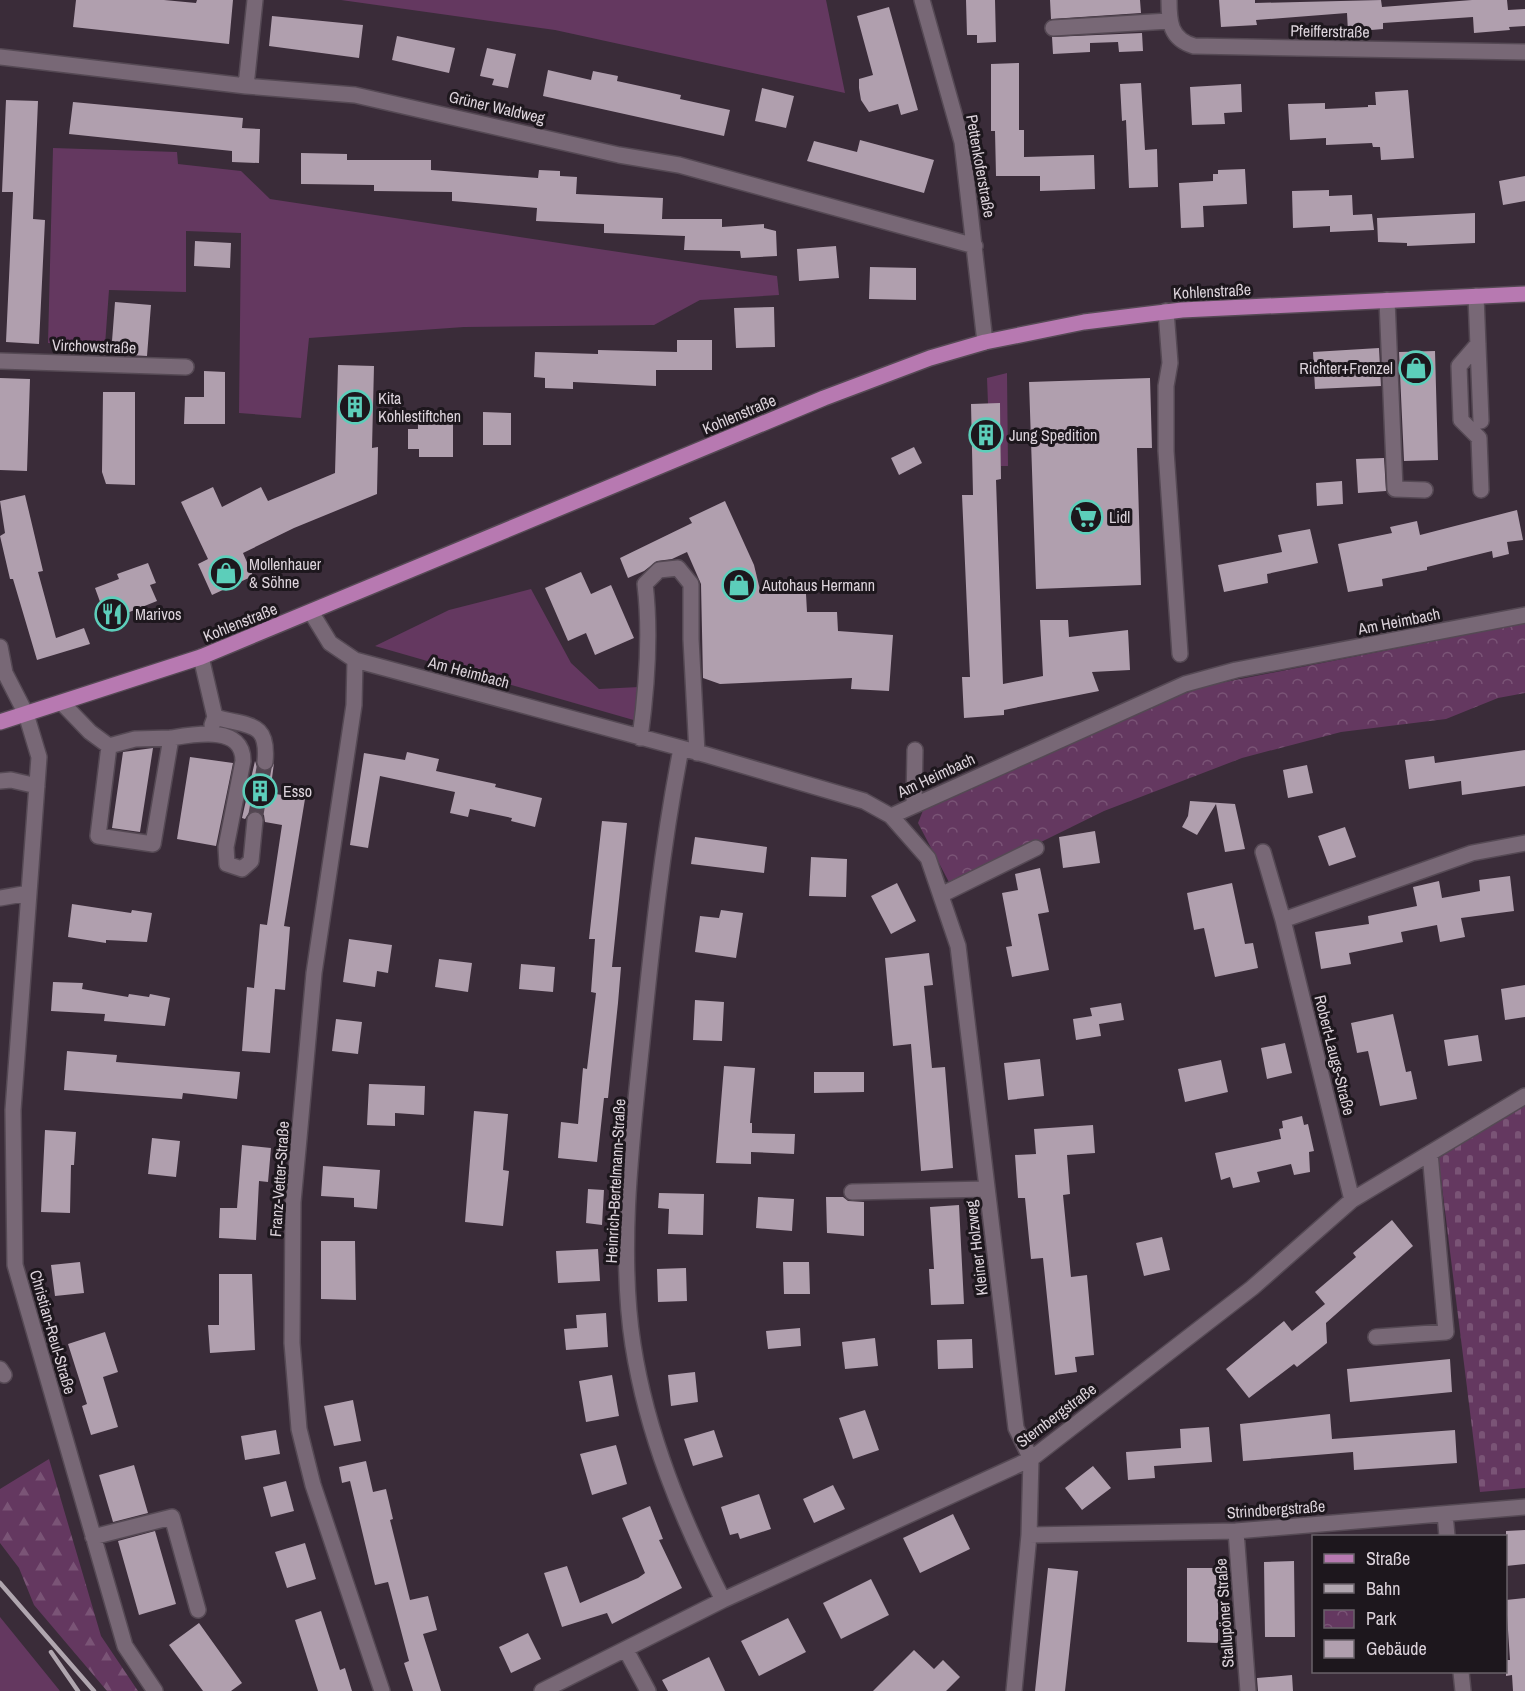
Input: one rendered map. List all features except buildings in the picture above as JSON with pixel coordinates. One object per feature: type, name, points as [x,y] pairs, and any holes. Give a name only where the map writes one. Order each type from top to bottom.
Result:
[{"type":"main road","name":"Kohlenstraße","points":[[1,721],[201,657],[824,398],[930,358],[984,342],[1064,325],[1166,311],[1525,294]]},
{"type":"street","points":[[246,86],[255,0]]},
{"type":"street","name":"Pettenkoferstraße","points":[[922,0],[962,142],[984,342]]},
{"type":"street","points":[[1053,28],[1169,21],[1169,0]]},
{"type":"street","name":"Pfeifferstraße","points":[[1169,21],[1174,33],[1183,42],[1212,47],[1525,52]]},
{"type":"street","name":"Grüner Waldweg","points":[[0,57],[246,86],[355,95],[412,106],[619,155],[679,165],[975,246]]},
{"type":"street","points":[[1476,296],[1481,422]]},
{"type":"street","points":[[1387,300],[1395,489],[1425,490]]},
{"type":"street","points":[[1166,311],[1170,363],[1166,386],[1166,451],[1180,654]]},
{"type":"street","points":[[1478,344],[1460,366],[1461,420],[1479,438],[1482,490]]},
{"type":"street","name":"Virchowstraße","points":[[0,361],[186,367]]},
{"type":"street","points":[[640,738],[646,683],[648,612],[645,584],[659,570],[678,568],[691,585],[691,639],[697,753]]},
{"type":"street","name":"Am Heimbach","points":[[311,612],[330,643],[355,660],[864,801],[891,816],[1185,684],[1236,670],[1525,615]]},
{"type":"street","points":[[0,647],[10,686],[26,714]]},
{"type":"street","points":[[201,657],[215,717],[208,733]]},
{"type":"street","name":"Franz-Vetter-Straße","points":[[355,660],[354,705],[314,972],[298,1138],[293,1202],[292,1343],[299,1429],[313,1485],[382,1691]]},
{"type":"street","points":[[62,703],[90,732],[109,746]]},
{"type":"street","name":"Christian-Reul-Straße","points":[[26,714],[39,757],[13,1110],[15,1265],[125,1646],[155,1691]]},
{"type":"street","points":[[215,717],[258,729],[267,743],[266,762]]},
{"type":"street","points":[[109,746],[135,739],[171,738],[208,733],[237,741],[243,749],[243,761],[226,848],[227,864],[242,869],[251,861],[255,820]]},
{"type":"street","points":[[109,746],[98,836],[153,844],[171,738]]},
{"type":"street","name":"Heinrich-Bertelmann-Straße","points":[[681,749],[660,880],[640,1062],[630,1171],[628,1265],[633,1344],[654,1440],[688,1530],[723,1600]]},
{"type":"street","points":[[914,804],[915,750]]},
{"type":"street","points":[[0,781],[11,780],[37,786]]},
{"type":"street","name":"Kleiner Holzweg","points":[[891,816],[928,858],[958,946],[1016,1428],[1031,1459],[1029,1535],[1014,1691]]},
{"type":"street","points":[[1283,920],[1472,853],[1525,843]]},
{"type":"street","points":[[941,895],[1036,848]]},
{"type":"street","name":"Robert-Laugs-Straße","points":[[1263,852],[1283,920],[1352,1200]]},
{"type":"street","points":[[0,898],[29,893]]},
{"type":"street","points":[[0,1087],[15,1080]]},
{"type":"street","name":"Sternbergstraße","points":[[542,1691],[723,1600],[1031,1459],[1252,1288],[1352,1200],[1525,1096]]},
{"type":"street","points":[[1376,1337],[1446,1332],[1430,1153]]},
{"type":"street","points":[[852,1192],[987,1189]]},
{"type":"street","points":[[0,1204],[14,1195]]},
{"type":"street","name":"Strindbergstraße","points":[[1029,1535],[1236,1531],[1525,1507]]},
{"type":"street","points":[[1444,1514],[1447,1535]]},
{"type":"street","points":[[93,1537],[172,1517],[198,1610]]},
{"type":"street","name":"Stallupöner Straße","points":[[1236,1531],[1248,1691]]},
{"type":"street","points":[[626,1650],[648,1691]]},
{"type":"street","points":[[1461,1673],[1462,1691]]},
{"type":"green space","points":[[341,0],[826,0],[845,93],[555,30]]},
{"type":"green space","points":[[53,148],[177,152],[178,164],[241,171],[270,199],[777,276],[779,295],[700,300],[654,325],[464,327],[309,338],[301,418],[239,413],[241,233],[186,231],[186,292],[109,290],[105,345],[48,343]]},
{"type":"green space","points":[[1007,373],[1008,466],[1001,466],[1000,404],[988,404],[987,378]]},
{"type":"green space","points":[[531,589],[571,663],[599,689],[639,687],[637,721],[375,646],[449,610]]},
{"type":"green space","points":[[1525,623],[1525,693],[1498,698],[1446,719],[1341,732],[1242,758],[1104,811],[951,886],[918,823],[924,808],[1168,699],[1210,685]]},
{"type":"green space","points":[[1525,1104],[1525,1488],[1480,1492],[1438,1155]]},
{"type":"green space","points":[[49,1459],[101,1636],[138,1691],[107,1691],[34,1605],[19,1568],[0,1543],[0,1489]]},
{"type":"green space","points":[[0,1617],[60,1691],[0,1691]]},
{"type":"tunnel","points":[[255,820],[265,762]]},
{"type":"railway","points":[[0,1583],[94,1691]]},
{"type":"railway","points":[[51,1652],[78,1691]]},
{"type":"place","name":"Richter+Frenzel","points":[[1416,368]]},
{"type":"place","name":"Kita Kohlestiftchen","points":[[355,407]]},
{"type":"place","name":"Jung Spedition","points":[[986,435]]},
{"type":"place","name":"Lidl","points":[[1086,517]]},
{"type":"place","name":"Mollenhauer & Söhne","points":[[226,573]]},
{"type":"place","name":"Autohaus Hermann","points":[[739,585]]},
{"type":"place","name":"Marivos","points":[[112,614]]},
{"type":"place","name":"Esso","points":[[260,791]]}]
